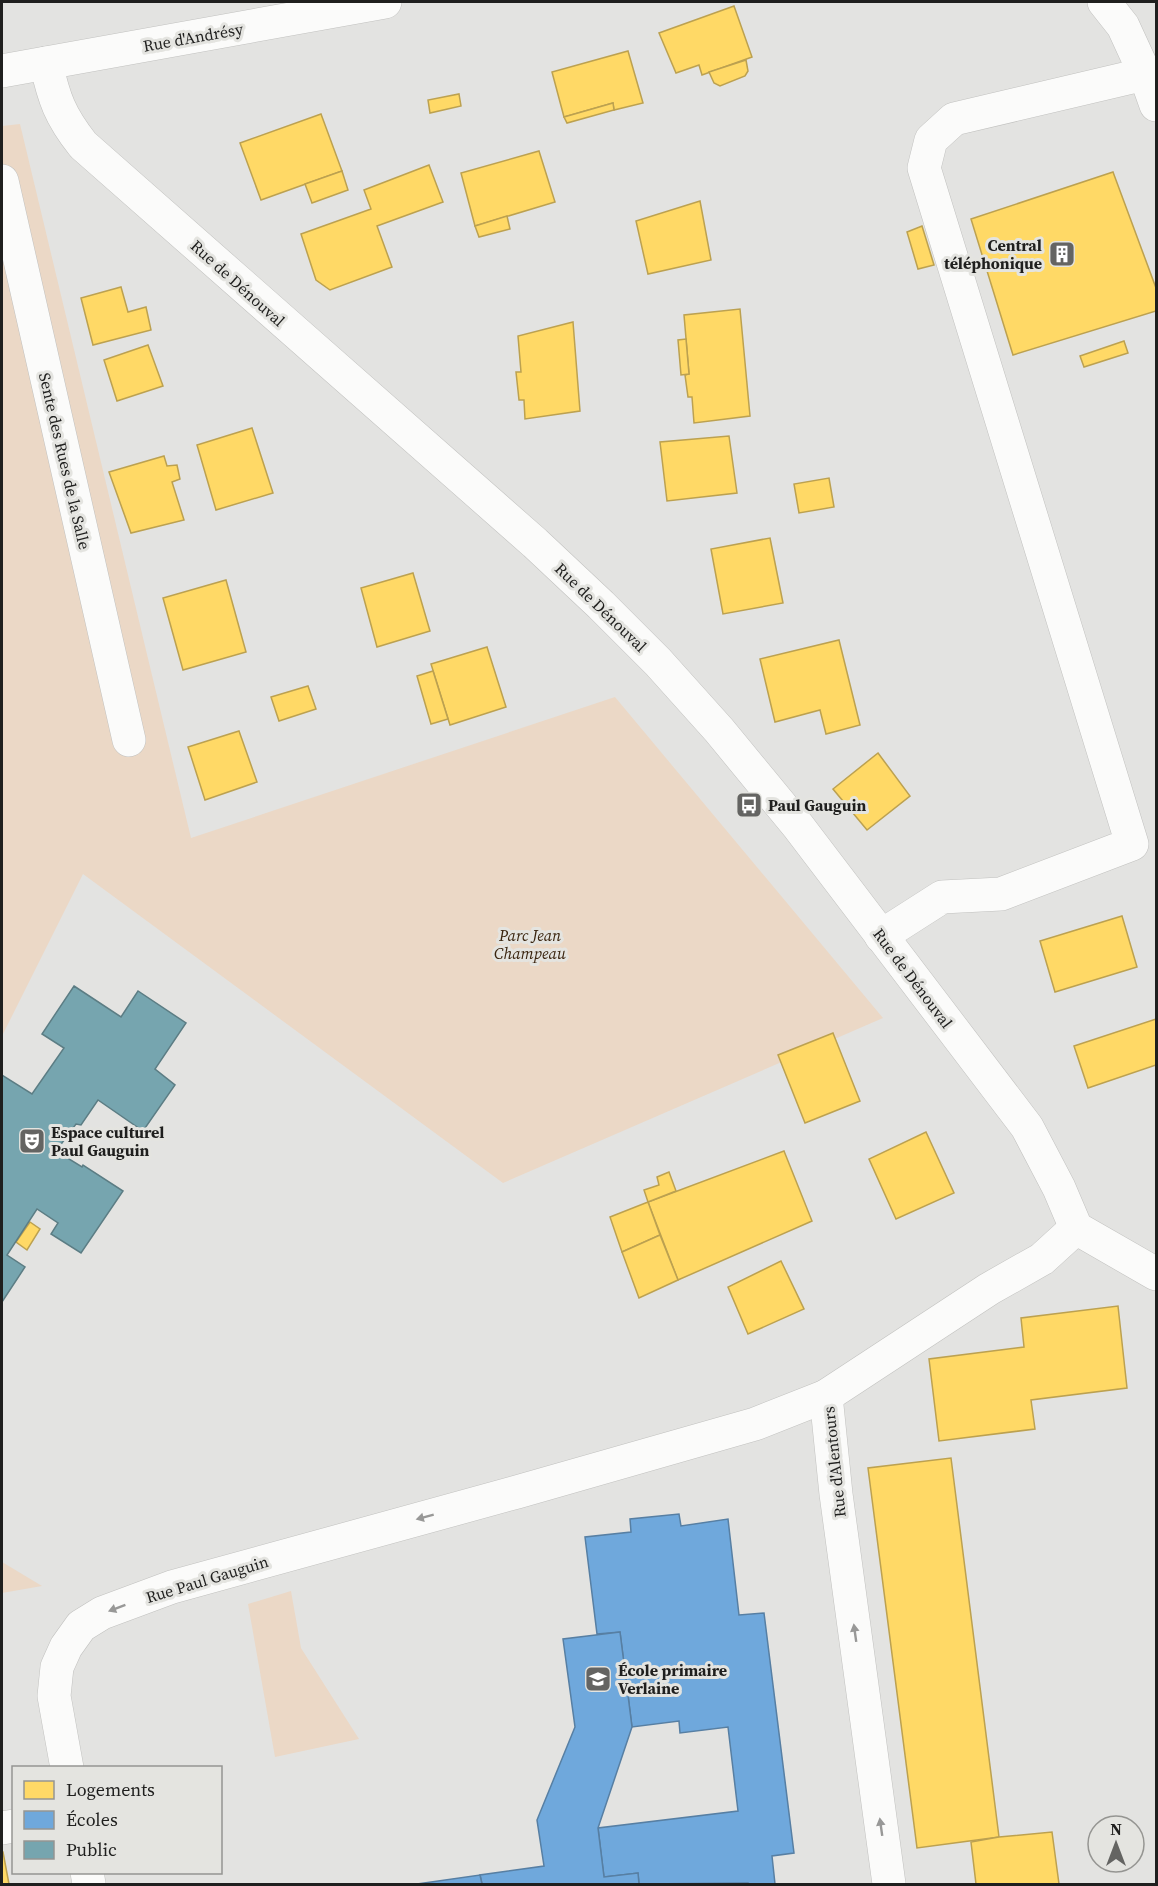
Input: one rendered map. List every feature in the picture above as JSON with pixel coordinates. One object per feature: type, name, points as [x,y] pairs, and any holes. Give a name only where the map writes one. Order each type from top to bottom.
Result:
[{"type":"street","name":"Rue d'Andrésy","points":[[2,71],[385,2]]},
{"type":"street","points":[[1104,2],[1124,26],[1156,105]]},
{"type":"street","name":"Rue de Dénouval","points":[[46,63],[63,119],[83,145],[535,543],[658,662],[719,730],[798,826],[1027,1127],[1059,1188],[1076,1228]]},
{"type":"street","points":[[881,936],[942,897],[1001,894],[1132,844],[924,168],[931,140],[954,119],[1145,74]]},
{"type":"street","name":"Sente des Rues de la Salle","points":[[2,182],[129,740]]},
{"type":"street","points":[[1076,1228],[1156,1274]]},
{"type":"street","name":"Rue d'Alentours","points":[[889,1884],[836,1494],[826,1396],[1042,1258],[1076,1228]]},
{"type":"street","name":"Rue Paul Gauguin","points":[[67,1766],[54,1696],[57,1667],[66,1647],[81,1626],[102,1613],[172,1587],[755,1424],[826,1396]]},
{"type":"green space","name":"Parc Jean Champeau","points":[[20,124],[191,838],[615,697],[883,1018],[503,1183],[83,874],[2,1036],[2,126]]},
{"type":"green space","points":[[2,1562],[42,1586],[2,1593]]},
{"type":"green space","points":[[291,1591],[301,1648],[359,1739],[275,1757],[248,1604]]},
{"type":"building: Logements","points":[[734,6],[752,57],[702,75],[699,65],[676,73],[659,33]]},
{"type":"building: Logements","points":[[628,51],[643,103],[614,110],[613,103],[564,117],[552,72]]},
{"type":"building: Logements","points":[[746,60],[748,71],[745,76],[720,86],[714,83],[709,72]]},
{"type":"building: Logements","points":[[459,94],[461,106],[430,113],[428,100]]},
{"type":"building: Logements","points":[[613,103],[614,110],[567,123],[564,117]]},
{"type":"building: Logements","points":[[321,114],[342,171],[261,200],[240,143]]},
{"type":"building: Logements","points":[[539,151],[555,202],[475,226],[461,173]]},
{"type":"building: Logements","points":[[429,165],[443,202],[377,226],[392,267],[330,290],[316,280],[301,234],[371,209],[364,190]]},
{"type":"building: Logements","points":[[342,171],[348,190],[312,203],[305,184]]},
{"type":"building: Logements","name":"Central téléphonique","points":[[1113,172],[1156,288],[1156,311],[1013,355],[971,219]]},
{"type":"building: Logements","points":[[700,201],[711,260],[648,274],[636,221]]},
{"type":"building: Logements","points":[[507,216],[510,229],[479,237],[475,226]]},
{"type":"building: Logements","points":[[922,226],[934,265],[918,269],[907,232]]},
{"type":"building: Logements","points":[[121,287],[128,312],[146,307],[151,330],[93,345],[81,298]]},
{"type":"building: Logements","points":[[740,309],[750,416],[694,423],[692,397],[688,397],[685,375],[689,374],[684,315]]},
{"type":"building: Logements","points":[[573,322],[580,411],[525,419],[524,400],[519,400],[516,372],[521,372],[518,336]]},
{"type":"building: Logements","points":[[686,339],[689,374],[681,375],[678,340]]},
{"type":"building: Logements","points":[[1124,341],[1128,353],[1084,367],[1080,356]]},
{"type":"building: Logements","points":[[148,345],[163,386],[117,401],[104,360]]},
{"type":"building: Logements","points":[[252,428],[273,493],[216,510],[197,445]]},
{"type":"building: Logements","points":[[729,436],[737,493],[667,501],[660,442]]},
{"type":"building: Logements","points":[[164,456],[167,466],[177,465],[180,479],[172,482],[184,520],[131,533],[109,472]]},
{"type":"building: Logements","points":[[829,478],[834,507],[799,513],[794,484]]},
{"type":"building: Logements","points":[[770,538],[783,603],[723,614],[711,549]]},
{"type":"building: Logements","points":[[413,573],[430,631],[377,647],[361,588]]},
{"type":"building: Logements","points":[[226,580],[246,652],[183,670],[163,598]]},
{"type":"building: Logements","points":[[839,640],[860,725],[826,734],[820,710],[775,722],[760,659]]},
{"type":"building: Logements","points":[[487,647],[506,707],[450,725],[431,664]]},
{"type":"building: Logements","points":[[433,671],[448,719],[431,724],[417,676]]},
{"type":"building: Logements","points":[[308,686],[316,709],[279,721],[271,697]]},
{"type":"building: Logements","points":[[239,731],[257,782],[205,800],[188,747]]},
{"type":"building: Logements","points":[[878,753],[910,796],[867,830],[833,789]]},
{"type":"building: Logements","points":[[1122,916],[1137,967],[1055,992],[1040,941]]},
{"type":"building: Logements","points":[[1156,1019],[1156,1065],[1088,1088],[1074,1046]]},
{"type":"building: Logements","points":[[833,1033],[860,1101],[805,1123],[778,1055]]},
{"type":"building: Logements","points":[[926,1132],[954,1193],[896,1219],[869,1159]]},
{"type":"building: Logements","points":[[784,1151],[812,1221],[678,1280],[648,1202]]},
{"type":"building: Logements","points":[[669,1172],[676,1191],[648,1202],[644,1190],[659,1185],[657,1177]]},
{"type":"building: Logements","points":[[648,1202],[660,1235],[622,1252],[610,1217]]},
{"type":"building: Logements","points":[[30,1222],[40,1229],[27,1250],[16,1242]]},
{"type":"building: Logements","points":[[660,1235],[678,1280],[639,1298],[622,1252]]},
{"type":"building: Logements","points":[[781,1261],[804,1309],[748,1334],[728,1287]]},
{"type":"building: Logements","points":[[1118,1306],[1127,1388],[1031,1400],[1035,1429],[939,1441],[929,1359],[1024,1347],[1021,1318]]},
{"type":"building: Logements","points":[[951,1458],[999,1837],[917,1848],[868,1468]]},
{"type":"building: Logements","points":[[1052,1832],[1059,1884],[976,1884],[971,1842]]},
{"type":"building: Logements","points":[[3,1852],[9,1884],[2,1884]]},
{"type":"building: Écoles","points":[[679,1514],[681,1526],[728,1519],[739,1615],[764,1613],[794,1853],[772,1856],[775,1884],[639,1884],[638,1873],[604,1877],[598,1828],[738,1811],[728,1727],[680,1733],[679,1721],[632,1727],[620,1632],[597,1634],[585,1537],[631,1532],[630,1519]]},
{"type":"building: Écoles","points":[[620,1632],[632,1727],[598,1828],[604,1877],[638,1873],[639,1884],[482,1884],[480,1875],[544,1866],[537,1820],[575,1727],[563,1639]]},
{"type":"building: Écoles","points":[[480,1875],[482,1884],[417,1884]]},
{"type":"building: Public","name":"Espace culturel Paul Gauguin","points":[[74,986],[121,1017],[138,991],[186,1023],[155,1069],[175,1085],[143,1131],[98,1100],[81,1125],[76,1124],[56,1151],[82,1167],[83,1165],[123,1191],[81,1253],[51,1234],[58,1223],[37,1209],[7,1255],[25,1267],[2,1302],[2,1075],[32,1094],[64,1048],[42,1034]]},
{"type":"place","name":"Central téléphonique","points":[[1062,254]]},
{"type":"place","name":"Paul Gauguin","points":[[749,805]]},
{"type":"place","name":"Espace culturel Paul Gauguin","points":[[32,1141]]},
{"type":"place","name":"École primaire Verlaine","points":[[598,1679]]}]
